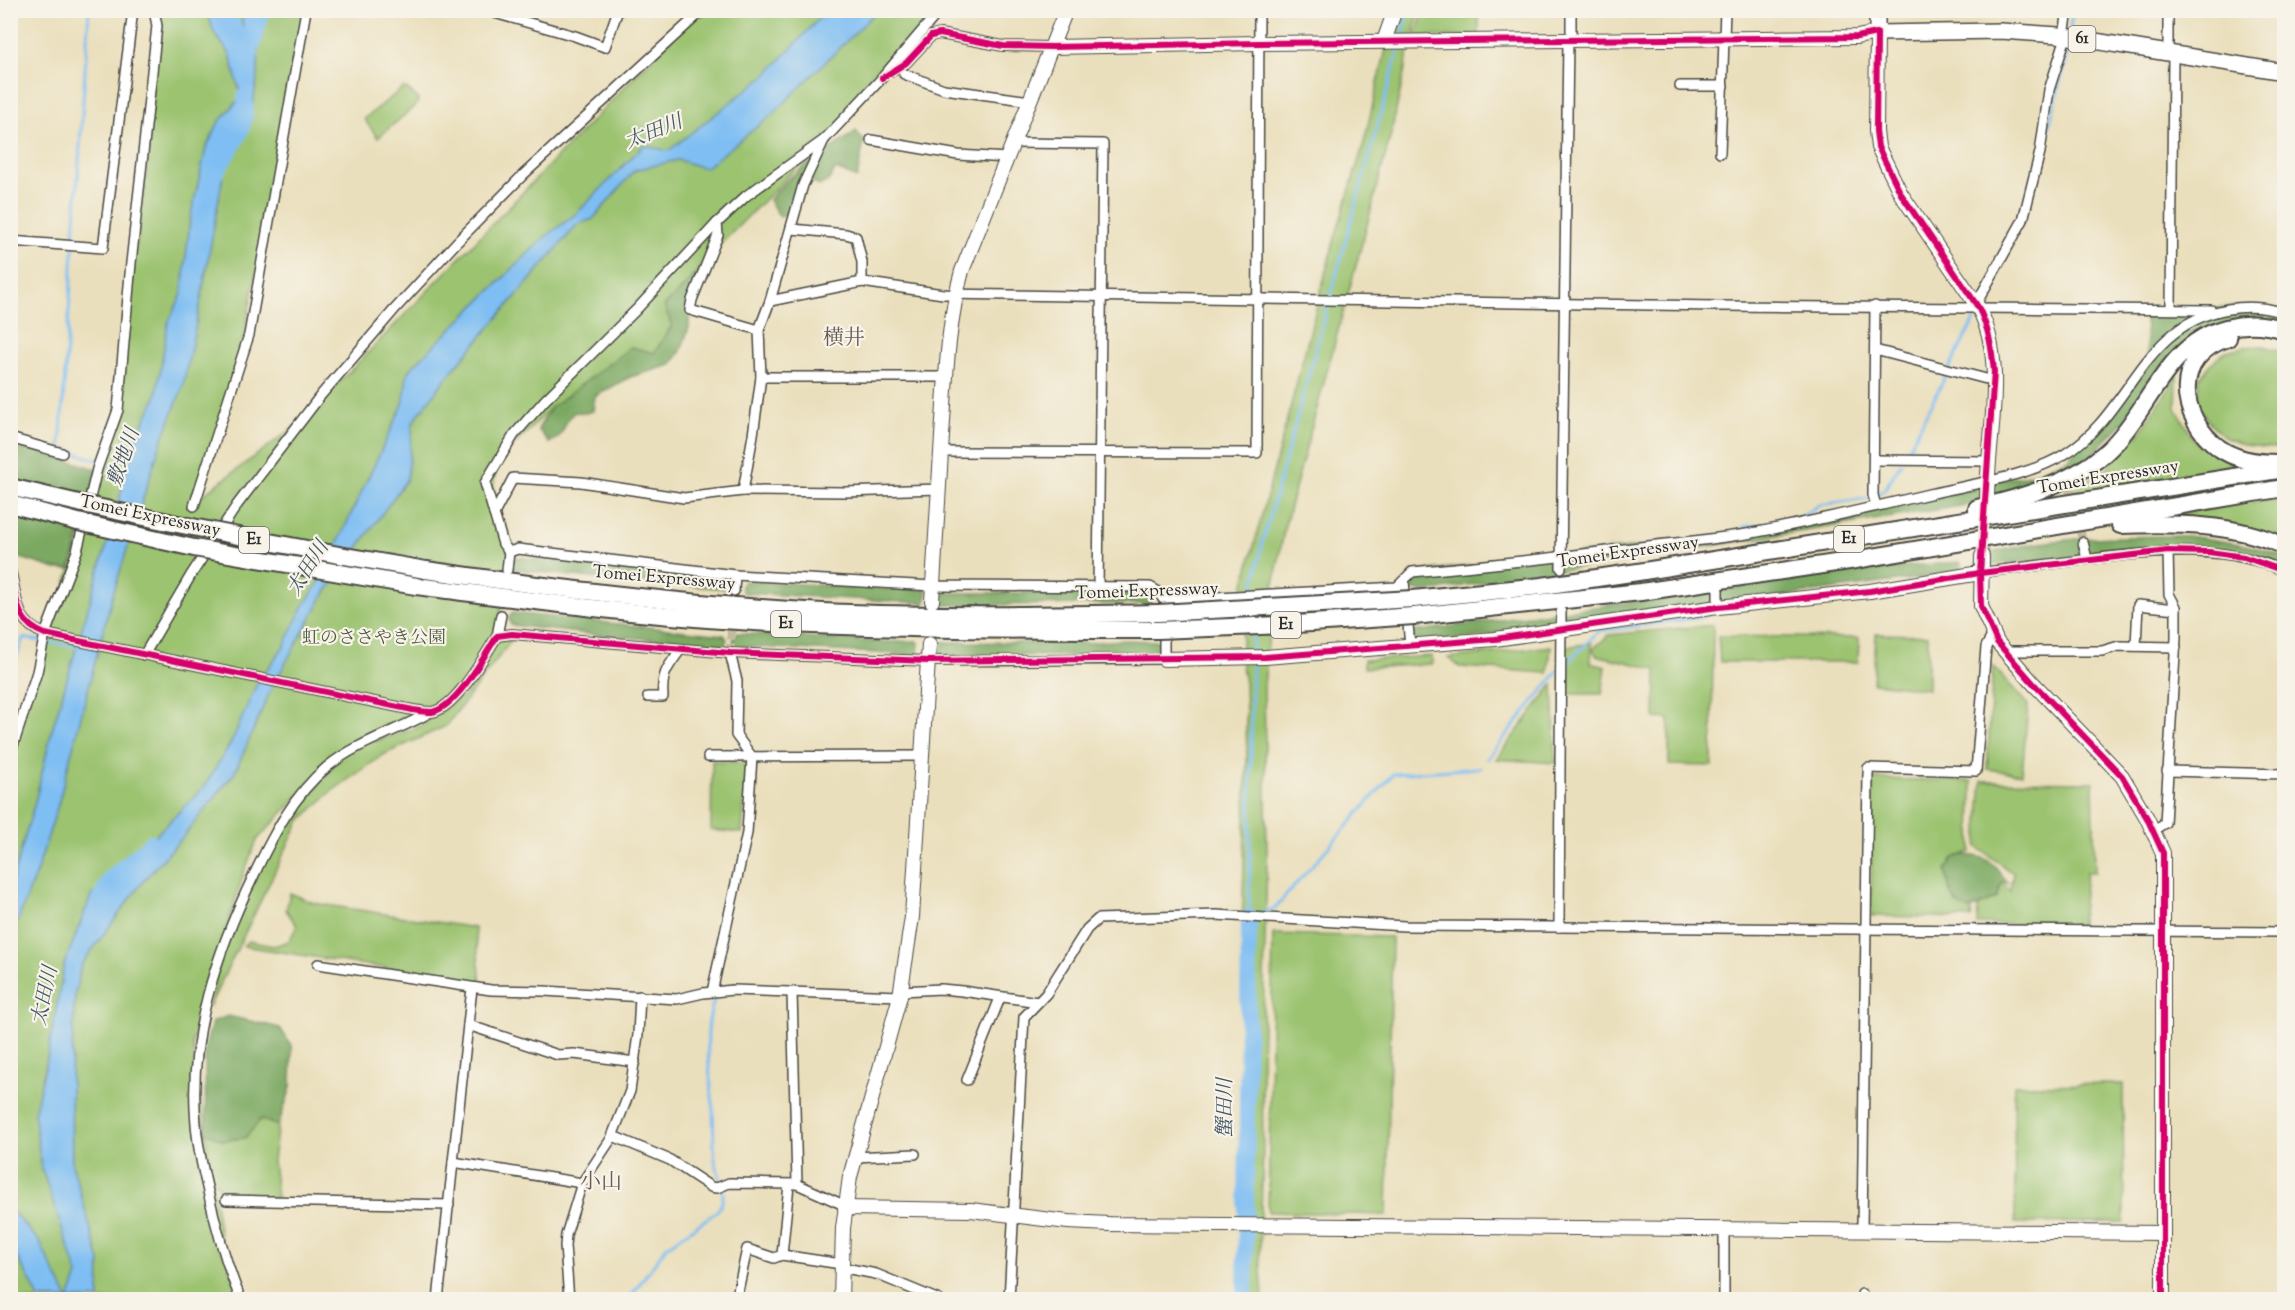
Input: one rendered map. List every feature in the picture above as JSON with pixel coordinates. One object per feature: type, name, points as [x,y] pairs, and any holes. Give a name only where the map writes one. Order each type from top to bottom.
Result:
[{"type":"highway","points":[[1773,551],[1877,531],[2004,502],[2055,484],[2092,463],[2118,441],[2169,367],[2196,340],[2214,331],[2234,326],[2257,325],[2284,330]]},
{"type":"highway","points":[[2284,340],[2257,334],[2235,336],[2218,341],[2204,349],[2195,360],[2188,376],[2186,389],[2187,404],[2193,417],[2204,433],[2220,449],[2240,459],[2284,464]]},
{"type":"highway","name":"Tomei Expressway","points":[[10,504],[194,548],[416,586],[540,602],[752,622],[959,630],[1413,599],[1542,586],[2284,469]]},
{"type":"highway","name":"Tomei Expressway","points":[[10,487],[315,552],[540,586],[822,612],[960,616],[1414,616],[1641,592],[1850,561],[2284,488]]},
{"type":"highway","points":[[2054,527],[2185,525],[2248,534],[2284,546]]},
{"type":"main road","points":[[1877,10],[1877,33]]},
{"type":"main road","name":"61","points":[[1877,33],[2001,31],[2065,36],[2284,72]]},
{"type":"street","points":[[10,241],[103,248],[133,10]]},
{"type":"street","points":[[10,755],[37,672],[45,634],[77,550],[97,469],[118,410],[131,263],[158,26],[154,10]]},
{"type":"street","points":[[194,506],[249,335],[306,10]]},
{"type":"street","points":[[484,10],[605,47],[618,10]]},
{"type":"street","points":[[144,655],[191,575],[237,505],[321,395],[393,310],[523,175],[703,10]]},
{"type":"street","points":[[507,570],[509,552],[503,544],[484,483],[514,435],[545,399],[636,310],[717,223],[746,196],[824,140],[882,78],[940,10]]},
{"type":"street","points":[[932,601],[946,377],[950,327],[956,294],[962,271],[1066,10]]},
{"type":"street","points":[[941,452],[1257,453],[1259,10]]},
{"type":"street","points":[[1384,42],[1395,10]]},
{"type":"street","points":[[1561,563],[1563,303],[1571,10]]},
{"type":"street","points":[[1720,153],[1725,10]]},
{"type":"street","points":[[1977,305],[2023,220],[2040,152],[2049,90],[2065,36],[2068,10]]},
{"type":"street","points":[[2168,10],[2171,309]]},
{"type":"street","points":[[882,78],[906,63],[931,36],[939,34],[1003,46],[1052,47],[1857,37],[1877,33],[1876,131],[1878,147],[1901,194],[1977,305],[1985,320],[1992,347],[1994,381],[1987,500]]},
{"type":"street","points":[[904,74],[944,89],[1030,101]]},
{"type":"street","points":[[1680,86],[1723,86]]},
{"type":"street","points":[[743,491],[761,376],[759,330],[792,229],[803,185],[824,140]]},
{"type":"street","points":[[871,140],[958,155],[1007,158]]},
{"type":"street","points":[[1013,143],[1103,144],[1098,589]]},
{"type":"street","points":[[717,223],[718,235],[690,310],[759,330]]},
{"type":"street","points":[[792,229],[846,234],[855,237],[862,262],[861,282]]},
{"type":"street","points":[[770,301],[861,282],[956,294],[1563,303],[1977,305],[2221,311]]},
{"type":"street","points":[[1875,306],[1873,495],[1876,506]]},
{"type":"street","points":[[1160,615],[1248,597],[1397,587],[1412,572],[1561,563],[1751,533],[2007,476],[2061,460],[2101,424],[2148,358],[2162,344],[2194,320],[2241,307],[2284,313]]},
{"type":"street","points":[[1875,350],[1994,381]]},
{"type":"street","points":[[761,376],[946,377]]},
{"type":"street","points":[[10,438],[62,453]]},
{"type":"street","points":[[1874,460],[1988,461]]},
{"type":"street","points":[[494,514],[513,478],[581,482],[684,498],[743,491],[845,492],[939,489]]},
{"type":"street","points":[[1717,538],[1718,548]]},
{"type":"street","points":[[2083,542],[2087,560]]},
{"type":"street","points":[[509,552],[518,549],[735,575],[933,586],[1098,589],[1150,587],[1160,615],[1164,659]]},
{"type":"street","points":[[2151,831],[2164,823],[2176,647],[2176,609],[2169,594],[2168,551]]},
{"type":"street","points":[[497,636],[512,634],[730,653],[928,661],[1265,657],[1495,639],[1719,607],[1870,591],[1980,573],[2168,551],[2209,552],[2244,557],[2284,571]]},
{"type":"street","points":[[1982,556],[1981,606],[1993,633],[2033,684],[2122,776],[2147,818],[2163,853],[2163,1299]]},
{"type":"street","points":[[10,569],[22,618],[34,630],[45,634],[431,712]]},
{"type":"street","points":[[735,575],[735,591]]},
{"type":"street","points":[[1404,581],[1410,646]]},
{"type":"street","points":[[1718,590],[1719,607]]},
{"type":"street","points":[[2136,646],[2138,605],[2176,609]]},
{"type":"street","points":[[1559,927],[1561,612]]},
{"type":"street","points":[[241,1299],[222,1251],[200,1158],[195,1123],[195,1071],[204,1006],[227,935],[267,847],[305,790],[326,768],[349,751],[440,709],[467,684],[497,636],[501,615]]},
{"type":"street","points":[[1862,1230],[1868,770],[1976,771],[1986,647],[1993,633]]},
{"type":"street","points":[[841,1299],[840,1266],[845,1207],[855,1157],[901,994],[912,917],[929,644]]},
{"type":"street","points":[[2005,651],[2102,651],[2119,646],[2176,647]]},
{"type":"street","points":[[648,697],[663,697],[662,681],[665,671],[681,649]]},
{"type":"street","points":[[712,992],[747,833],[752,757],[736,735],[737,681],[730,653]]},
{"type":"street","points":[[708,757],[922,756]]},
{"type":"street","points":[[2167,771],[2284,774]]},
{"type":"street","points":[[1009,1299],[1024,1017],[1046,994],[1086,929],[1098,919],[1216,915],[1405,926],[2284,932]]},
{"type":"street","points":[[318,964],[472,988],[676,999],[733,990],[901,994],[941,989],[1038,1002]]},
{"type":"street","points":[[438,1299],[472,988]]},
{"type":"street","points":[[782,1256],[793,1184],[792,992]]},
{"type":"street","points":[[569,1299],[565,1246],[582,1184],[613,1136],[630,1091],[635,1062],[640,996]]},
{"type":"street","points":[[966,1080],[1000,998]]},
{"type":"street","points":[[468,1025],[558,1055],[574,1054],[635,1062]]},
{"type":"street","points":[[613,1136],[670,1160],[711,1187],[717,1188],[729,1183],[793,1184],[845,1207],[971,1210],[1109,1224],[2163,1233]]},
{"type":"street","points":[[855,1157],[915,1154]]},
{"type":"street","points":[[453,1162],[582,1184]]},
{"type":"street","points":[[226,1200],[449,1205]]},
{"type":"street","points":[[1724,1229],[1724,1299]]},
{"type":"street","points":[[736,1299],[747,1249],[774,1258],[782,1256],[876,1274],[939,1299]]},
{"type":"green space","name":"虹のささやき公園","points":[[155,11],[306,11],[237,373],[196,500],[301,422],[698,11],[939,11],[845,118],[710,255],[666,309],[672,325],[654,353],[631,347],[551,408],[497,462],[491,502],[509,552],[498,632],[467,684],[374,742],[419,727],[464,695],[486,665],[495,638],[511,641],[446,726],[385,754],[332,791],[299,822],[209,1007],[223,946],[280,827],[333,768],[313,781],[257,840],[244,872],[192,1043],[208,1152],[206,1132],[222,1140],[245,1138],[261,1119],[278,1126],[273,1160],[277,1198],[224,1197],[211,1174],[222,1251],[242,1299],[11,1300],[11,754],[115,432],[127,311],[147,169]]},
{"type":"green space","points":[[1399,11],[1420,11],[1412,36],[1391,134],[1285,525],[1273,590],[1264,686],[1267,856],[1260,1251],[1263,1299],[1242,1300],[1242,930],[1247,757],[1245,683],[1242,667],[1242,591],[1334,241],[1363,146],[1388,41]]},
{"type":"green space","points":[[1424,11],[1479,11],[1479,36],[1415,36]]},
{"type":"green space","points":[[403,88],[408,89],[418,99],[417,104],[378,138],[364,119]]},
{"type":"green space","points":[[856,131],[864,141],[857,178],[836,169],[828,181],[819,186],[809,180],[793,206],[780,217],[769,200],[779,188],[800,170]]},
{"type":"green space","points":[[706,265],[690,296],[689,327],[681,351],[671,365],[630,377],[595,396],[593,411],[575,412],[567,420],[559,436],[549,443],[538,429],[551,408],[631,347],[654,353],[672,326],[664,306]]},
{"type":"green space","points":[[2241,307],[2284,315],[2284,326],[2202,334],[2144,401],[2075,472],[1989,505],[1987,480],[2023,477],[2067,460],[2107,416],[2148,358],[2145,319],[2162,309]]},
{"type":"green space","points":[[2264,346],[2284,353],[2284,449],[2243,445],[2226,438],[2210,423],[2198,405],[2199,378],[2211,364],[2226,351]]},
{"type":"green space","points":[[2177,376],[2176,408],[2193,438],[2213,452],[2241,463],[2051,500],[2101,474],[2139,434]]},
{"type":"green space","points":[[10,443],[97,469],[70,569],[56,569],[11,555]]},
{"type":"green space","points":[[1983,485],[1985,502],[1424,592],[1410,589],[1408,582],[1412,572],[1702,540],[1911,505]]},
{"type":"green space","points":[[2284,497],[2284,538],[2220,523],[2166,515]]},
{"type":"green space","points":[[2187,536],[2260,549],[2284,557],[2284,567],[2260,556],[2183,546],[1987,565],[1982,556],[2007,549],[2058,541],[2109,537]]},
{"type":"green space","points":[[516,557],[727,580],[730,584],[728,589],[590,578],[514,569],[512,562]]},
{"type":"green space","points":[[1960,562],[1963,572],[1410,646],[1412,632],[1872,569]]},
{"type":"green space","points":[[744,581],[925,589],[927,591],[926,602],[923,603],[743,593],[741,586]]},
{"type":"green space","points":[[1148,590],[1153,595],[1150,604],[941,605],[938,598],[941,593],[1087,593]]},
{"type":"green space","points":[[512,613],[724,635],[727,639],[725,645],[587,634],[511,625],[509,618]]},
{"type":"green space","points":[[1713,625],[1712,766],[1669,765],[1669,719],[1655,718],[1656,669],[1596,655],[1593,649],[1609,635]]},
{"type":"green space","points":[[736,633],[882,642],[917,641],[919,643],[916,655],[735,646],[733,639]]},
{"type":"green space","points":[[1876,634],[1928,635],[1928,689],[1873,683]]},
{"type":"green space","points":[[1718,636],[1859,638],[1858,662],[1720,662]]},
{"type":"green space","points":[[1121,640],[1160,641],[1153,654],[1129,656],[941,655],[938,648],[941,642],[1087,643]]},
{"type":"green space","points":[[1592,643],[1591,663],[1606,667],[1602,694],[1567,694],[1566,647]]},
{"type":"green space","points":[[1551,646],[1548,673],[1460,667],[1448,658]]},
{"type":"green space","points":[[1432,656],[1432,664],[1364,668],[1364,660]]},
{"type":"green space","points":[[1993,666],[2028,705],[2022,774],[1987,769]]},
{"type":"green space","points":[[1553,684],[1556,763],[1496,759]]},
{"type":"green space","points":[[712,761],[747,763],[742,833],[711,830]]},
{"type":"green space","points":[[1873,779],[1972,781],[1971,852],[1953,858],[1946,870],[1950,892],[1957,904],[1972,909],[1971,918],[1871,916]]},
{"type":"green space","points":[[1982,781],[2093,782],[2095,872],[2086,872],[2081,925],[1977,924],[1978,907],[1997,898],[2002,882],[2010,891],[2013,873],[1977,847]]},
{"type":"green space","points":[[1971,855],[1990,862],[2008,883],[2002,882],[1997,898],[1969,910],[1954,899],[1946,870],[1953,858]]},
{"type":"green space","points":[[290,893],[314,903],[475,928],[481,983],[243,946],[248,941],[274,946],[289,941],[297,926],[286,910]]},
{"type":"green space","points":[[1273,934],[1392,937],[1387,1215],[1268,1212]]},
{"type":"green space","points":[[228,1016],[280,1028],[292,1047],[291,1087],[278,1126],[261,1119],[245,1138],[222,1140],[206,1132],[205,1049],[212,1022]]},
{"type":"green space","points":[[2123,1084],[2124,1222],[2015,1223],[2014,1085]]},
{"type":"water","points":[[207,11],[220,11],[225,23],[245,50],[241,11],[259,11],[258,74],[252,109],[246,112],[241,134],[227,153],[183,387],[160,445],[112,597],[58,805],[38,868],[11,939],[11,884],[35,802],[52,730],[118,506],[129,453],[156,397],[168,323],[182,294],[190,219],[206,148],[219,122],[241,97],[230,54],[214,33]]},
{"type":"water","points":[[826,11],[877,11],[773,114],[705,168],[678,160],[635,170],[593,219],[578,224],[446,378],[413,422],[407,479],[324,595],[271,689],[235,772],[183,837],[144,880],[81,965],[75,994],[71,1076],[72,1164],[100,1261],[99,1299],[69,1299],[78,1275],[41,1167],[34,1113],[47,1059],[64,965],[91,896],[204,787],[232,741],[257,683],[284,646],[304,605],[318,584],[403,404],[408,371],[544,238],[577,213],[644,145],[668,151],[767,74]]},
{"type":"water","points":[[10,1209],[39,1241],[68,1299],[39,1299],[11,1247]]},
{"type":"waterway","points":[[89,10],[60,448],[128,470]]},
{"type":"waterway","name":"敷地川","points":[[222,10],[251,54]]},
{"type":"waterway","points":[[253,44],[262,10]]},
{"type":"waterway","points":[[1402,38],[1409,10]]},
{"type":"waterway","points":[[2070,27],[2073,10]]},
{"type":"waterway","points":[[1254,594],[1262,544],[1400,44]]},
{"type":"waterway","points":[[2048,130],[2069,48]]},
{"type":"waterway","name":"敷地川","points":[[216,173],[238,138],[244,120],[245,96]]},
{"type":"waterway","points":[[1904,458],[1977,314]]},
{"type":"waterway","points":[[1744,527],[1798,519],[1819,505],[1869,498],[1884,490],[1901,463]]},
{"type":"waterway","points":[[1563,667],[1599,631],[1705,617]]},
{"type":"waterway","points":[[1252,654],[1253,631]]},
{"type":"waterway","points":[[10,677],[23,638],[80,647]]},
{"type":"waterway","points":[[1249,915],[1252,661]]},
{"type":"waterway","points":[[1487,759],[1558,671]]},
{"type":"waterway","points":[[1258,914],[1274,909],[1393,774],[1480,768]]},
{"type":"waterway","name":"太田川","points":[[101,897],[110,879],[152,842]]},
{"type":"waterway","name":"蟹田川","points":[[1245,1300],[1249,917]]},
{"type":"waterway","points":[[628,1300],[667,1246],[715,1213],[722,1201],[722,1188],[715,1160],[708,1053],[708,1025],[715,998]]},
{"type":"tunnel","points":[[2066,476],[2083,542]]},
{"type":"tunnel","points":[[1982,556],[1986,508]]},
{"type":"tunnel","points":[[730,653],[734,591]]},
{"type":"cycle path","points":[[882,78],[906,63],[931,36],[940,34],[1003,46],[1052,47],[1857,37],[1877,33],[1876,131],[1878,147],[1901,194],[1978,307],[1991,347],[1994,372],[1980,573],[1981,606],[1997,642],[2122,776],[2147,818],[2163,853],[2163,1300]]},
{"type":"cycle path","points":[[10,569],[22,616],[27,623],[45,634],[432,712],[451,701],[460,691],[497,636],[512,634],[730,653],[928,661],[1265,657],[1495,639],[1718,607],[1870,591],[1980,573],[2168,551],[2209,552],[2244,557],[2284,571]]},
{"type":"district","name":"横井","points":[[844,339]]},
{"type":"district","name":"小山","points":[[601,1183]]}]
